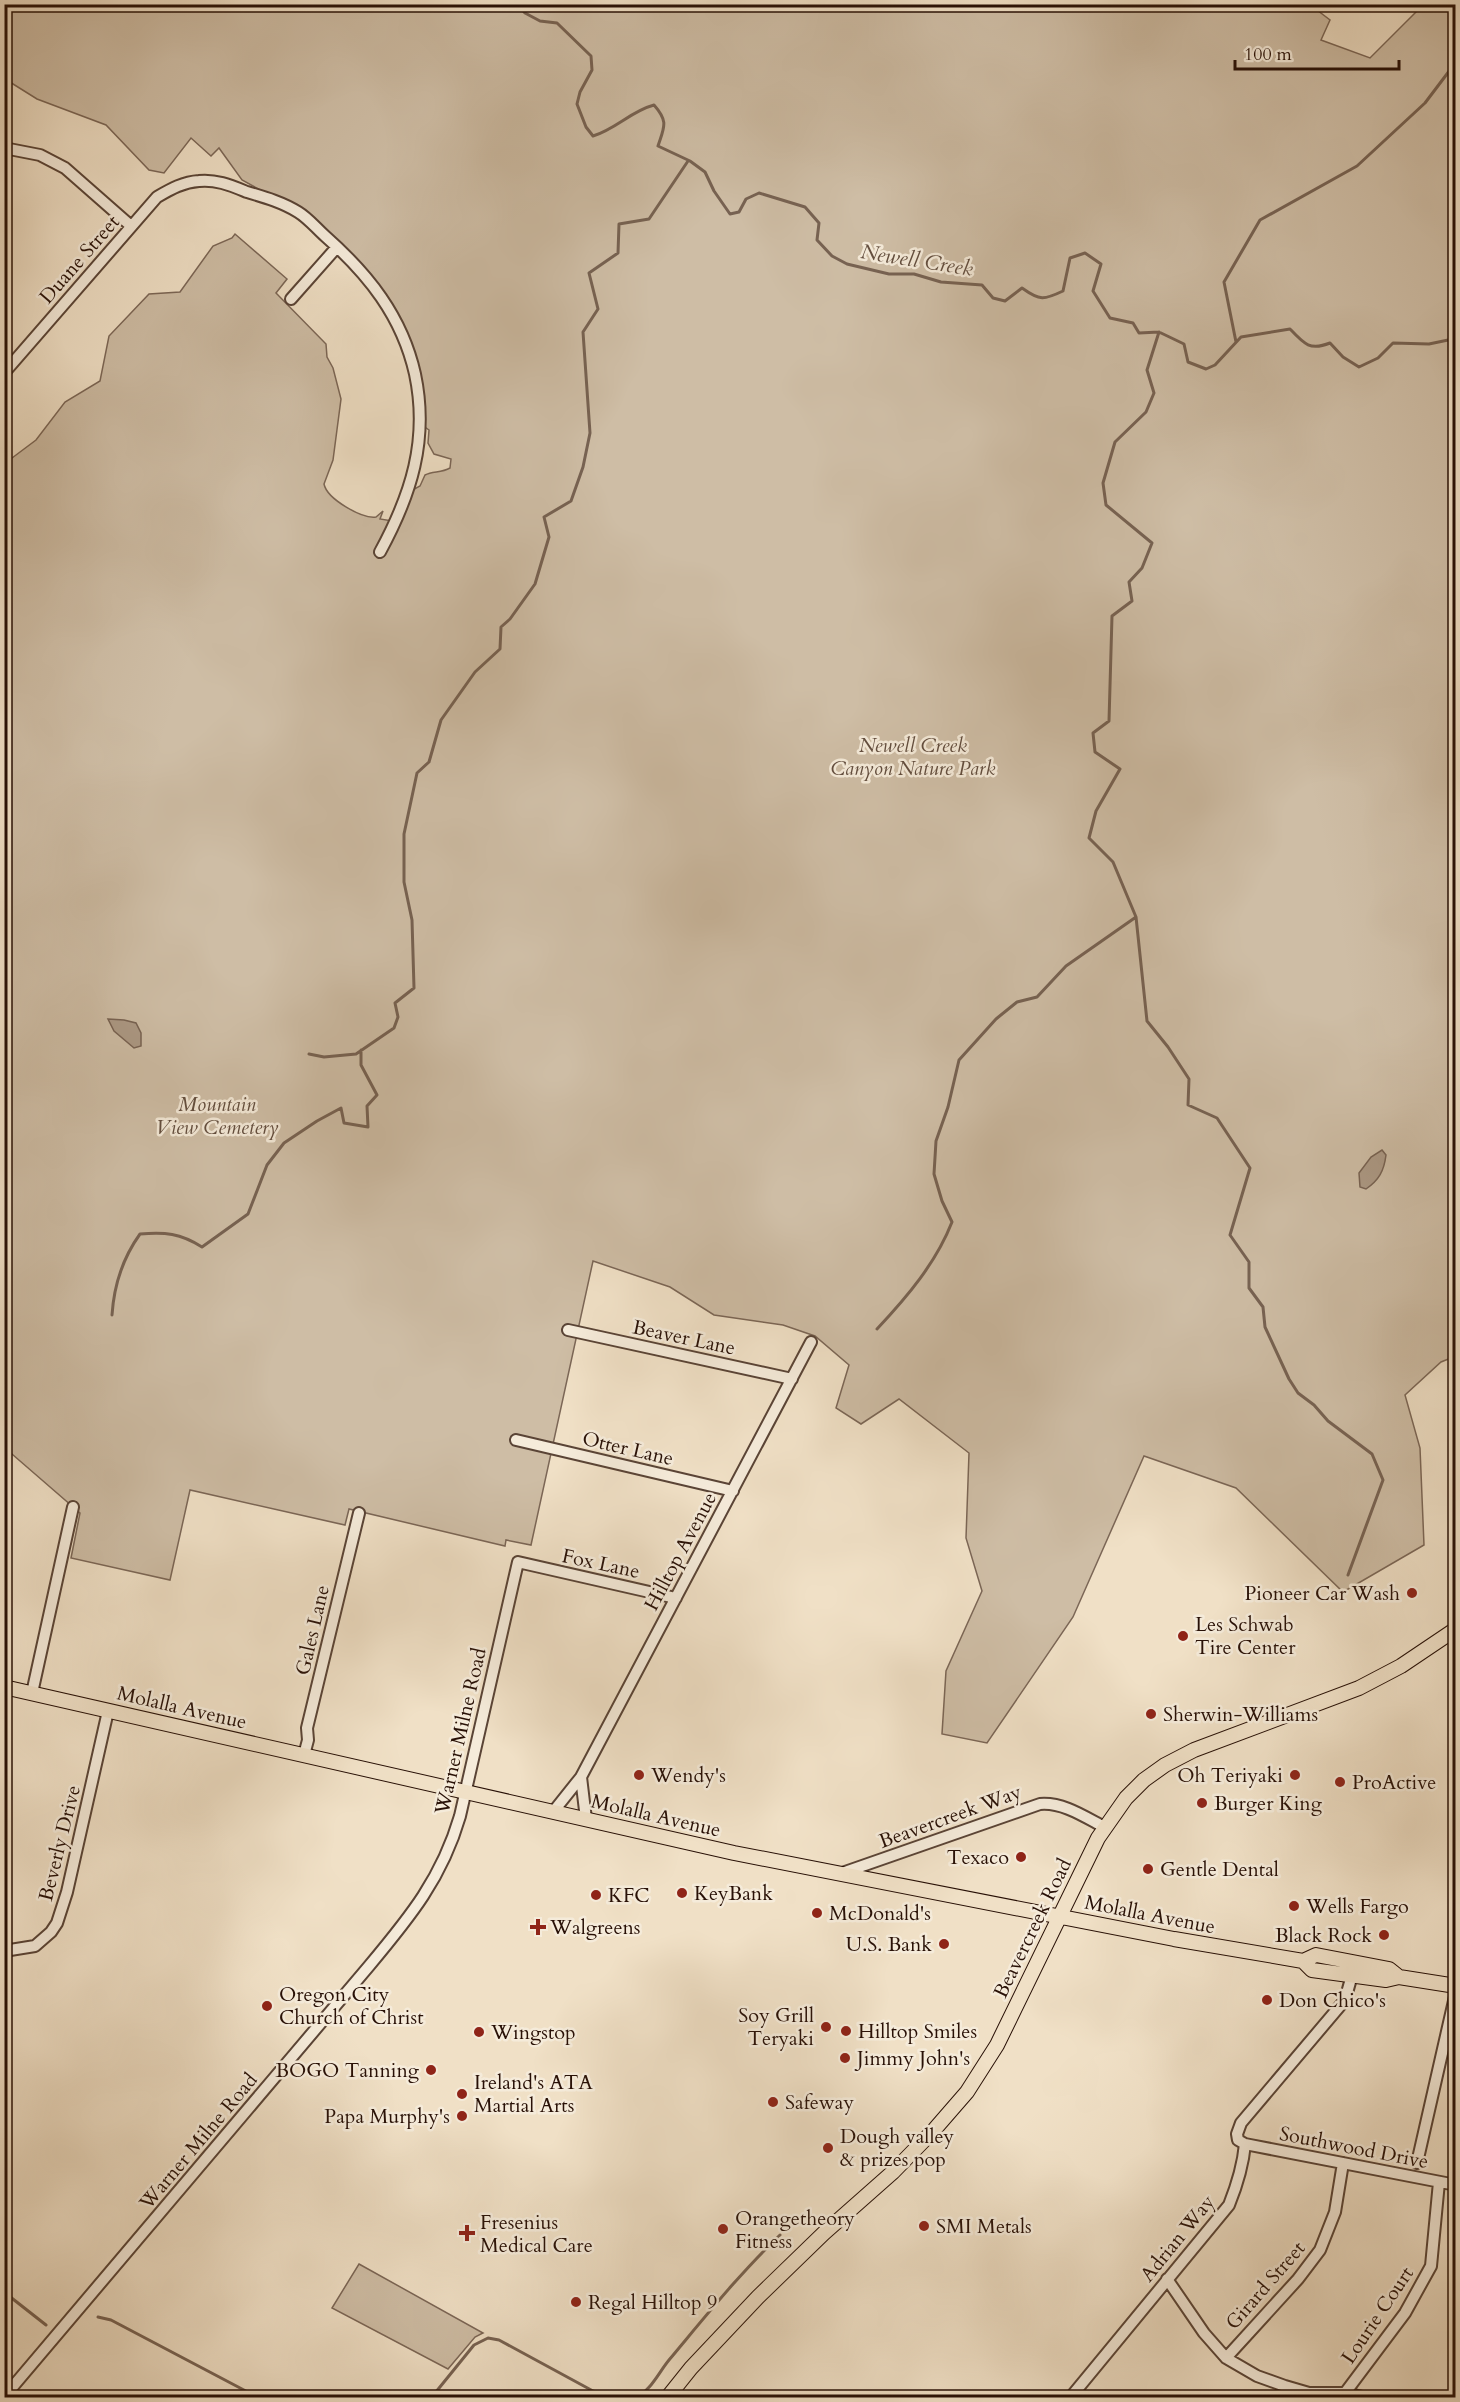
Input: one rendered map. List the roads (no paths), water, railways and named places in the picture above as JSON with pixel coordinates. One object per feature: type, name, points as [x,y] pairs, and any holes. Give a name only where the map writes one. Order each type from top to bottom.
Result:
[{"type":"main road","name":"Beavercreek Road","points":[[667,2397],[691,2368],[759,2297],[824,2233],[894,2172],[953,2110],[988,2061],[1104,1827],[1126,1798],[1144,1780],[1165,1765],[1194,1750],[1359,1688],[1401,1666],[1455,1629]]},
{"type":"main road","name":"Molalla Avenue","points":[[4,1687],[734,1853],[1174,1939],[1303,1960],[1316,1955],[1389,1969],[1399,1977]]},
{"type":"main road","name":"Molalla Avenue","points":[[1303,1960],[1312,1970],[1386,1980],[1399,1977],[1455,1986]]},
{"type":"street","points":[[5,149],[40,155],[65,168],[131,226]]},
{"type":"street","name":"Duane Street","points":[[4,373],[157,197],[178,185],[200,180],[221,182],[279,202],[298,212],[337,247]]},
{"type":"street","points":[[291,299],[337,247],[359,268],[389,308],[410,354],[415,376],[419,444],[414,472],[397,521],[380,552]]},
{"type":"street","name":"Beaver Lane","points":[[568,1330],[792,1379]]},
{"type":"street","name":"Hilltop Avenue","points":[[552,1812],[581,1777],[811,1342]]},
{"type":"street","name":"Otter Lane","points":[[516,1440],[733,1491]]},
{"type":"street","points":[[32,1693],[73,1508]]},
{"type":"street","name":"Gales Lane","points":[[304,1755],[308,1728],[359,1513]]},
{"type":"street","name":"Fox Lane","points":[[518,1562],[676,1598]]},
{"type":"street","name":"Warner Milne Road","points":[[4,2397],[416,1910],[434,1881],[456,1830],[518,1562]]},
{"type":"street","name":"Beverly Drive","points":[[4,1951],[35,1946],[51,1932],[57,1923],[67,1892],[108,1711]]},
{"type":"street","points":[[581,1777],[586,1819]]},
{"type":"street","name":"Beavercreek Way","points":[[841,1874],[1034,1805],[1046,1803],[1068,1809],[1104,1827]]},
{"type":"street","name":"Adrian Way","points":[[1071,2397],[1228,2205],[1239,2180],[1245,2144],[1238,2140],[1237,2134],[1241,2124],[1345,2000],[1352,1975]]},
{"type":"street","points":[[1417,2163],[1455,1992]]},
{"type":"street","name":"Southwood Drive","points":[[1245,2144],[1455,2186]]},
{"type":"street","name":"Girard Street","points":[[1226,2358],[1298,2279],[1320,2250],[1335,2212],[1343,2163]]},
{"type":"street","name":"Lourie Court","points":[[1345,2393],[1405,2313],[1431,2266],[1438,2182]]},
{"type":"street","points":[[1167,2279],[1204,2333],[1226,2358],[1257,2376],[1307,2395],[1345,2393],[1367,2397]]},
{"type":"waterway","name":"Newell Creek","points":[[517,4],[525,13],[540,21],[557,23],[591,56],[592,70],[580,92],[577,104],[586,127],[593,136],[638,111],[654,105],[662,116],[664,125],[658,146],[690,161],[705,172],[714,191],[730,214],[739,212],[746,199],[759,193],[805,207],[819,223],[817,240],[832,256],[847,264],[889,274],[914,274],[941,282],[982,285],[993,298],[1005,301],[1022,288],[1042,298],[1063,291],[1070,258],[1085,253],[1101,264],[1093,291],[1110,318],[1133,323],[1139,333],[1159,332],[1184,344],[1188,362],[1206,369],[1215,365],[1241,337],[1290,329],[1308,345],[1317,346],[1330,343],[1343,357],[1359,367],[1378,358],[1393,343],[1429,344],[1453,339],[1456,341]]},
{"type":"waterway","points":[[1236,342],[1224,282],[1260,220],[1357,166],[1425,103],[1456,62]]},
{"type":"waterway","points":[[309,1054],[324,1057],[356,1054],[394,1028],[398,1017],[395,1003],[414,988],[412,920],[404,882],[404,834],[417,773],[429,762],[441,720],[475,672],[500,649],[501,627],[510,619],[535,584],[549,537],[544,517],[571,501],[583,467],[590,433],[583,332],[598,309],[589,273],[618,253],[619,224],[649,219],[688,161]]},
{"type":"waterway","points":[[1159,332],[1147,370],[1154,393],[1146,412],[1115,442],[1103,483],[1106,505],[1152,543],[1142,568],[1129,582],[1132,601],[1112,616],[1109,721],[1093,733],[1095,752],[1120,769],[1096,811],[1089,838],[1113,862],[1136,917],[1147,1021],[1189,1079],[1188,1105],[1217,1118],[1250,1168],[1230,1235],[1249,1262],[1249,1288],[1263,1307],[1265,1327],[1298,1393],[1314,1405],[1328,1421],[1372,1454],[1383,1480],[1348,1575]]},
{"type":"waterway","points":[[877,1329],[920,1279],[938,1252],[952,1222],[942,1201],[934,1174],[936,1141],[948,1107],[959,1060],[996,1019],[1017,1002],[1037,997],[1066,966],[1136,917]]},
{"type":"waterway","points":[[112,1315],[120,1273],[128,1253],[140,1234],[172,1234],[202,1247],[248,1214],[267,1165],[284,1143],[341,1108],[344,1123],[368,1127],[367,1106],[377,1095],[361,1065],[361,1050]]},
{"type":"waterway","points":[[635,2398],[650,2387],[669,2360],[723,2296],[780,2235]]},
{"type":"waterway","points":[[4,2292],[46,2325]]},
{"type":"waterway","points":[[98,2317],[111,2320],[259,2398]]},
{"type":"waterway","points":[[431,2398],[474,2345],[488,2338],[499,2340],[610,2398]]},
{"type":"place","name":"Pioneer Car Wash","points":[[1412,1593]]},
{"type":"place","name":"Les Schwab Tire Center","points":[[1183,1636]]},
{"type":"place","name":"Sherwin-Williams","points":[[1151,1714]]},
{"type":"place","name":"Wendy's","points":[[639,1775]]},
{"type":"place","name":"Oh Teriyaki","points":[[1295,1775]]},
{"type":"place","name":"ProActive","points":[[1340,1782]]},
{"type":"place","name":"Burger King","points":[[1202,1803]]},
{"type":"place","name":"Texaco","points":[[1021,1857]]},
{"type":"place","name":"Gentle Dental","points":[[1148,1869]]},
{"type":"place","name":"KeyBank","points":[[682,1893]]},
{"type":"place","name":"KFC","points":[[596,1895]]},
{"type":"place","name":"Wells Fargo","points":[[1294,1906]]},
{"type":"place","name":"McDonald's","points":[[817,1913]]},
{"type":"place","name":"Walgreens","points":[[538,1927]]},
{"type":"place","name":"Black Rock","points":[[1384,1935]]},
{"type":"place","name":"U.S. Bank","points":[[944,1944]]},
{"type":"place","name":"Don Chico's","points":[[1267,2000]]},
{"type":"place","name":"Oregon City Church of Christ","points":[[267,2006]]},
{"type":"place","name":"Soy Grill Teryaki","points":[[826,2027]]},
{"type":"place","name":"Hilltop Smiles","points":[[846,2031]]},
{"type":"place","name":"Wingstop","points":[[479,2032]]},
{"type":"place","name":"Jimmy John's","points":[[845,2058]]},
{"type":"place","name":"BOGO Tanning","points":[[431,2070]]},
{"type":"place","name":"Ireland's ATA Martial Arts","points":[[462,2094]]},
{"type":"place","name":"Safeway","points":[[773,2102]]},
{"type":"place","name":"Papa Murphy's","points":[[462,2116]]},
{"type":"place","name":"Dough valley & prizes pop","points":[[828,2148]]},
{"type":"place","name":"SMI Metals","points":[[924,2226]]},
{"type":"place","name":"Orangetheory Fitness","points":[[723,2229]]},
{"type":"place","name":"Fresenius Medical Care","points":[[467,2233]]},
{"type":"place","name":"Regal Hilltop 9","points":[[576,2302]]},
{"type":"park label","name":"Newell Creek Canyon Nature Park","points":[[913,756]]},
{"type":"park label","name":"Mountain View Cemetery","points":[[217,1116]]}]
